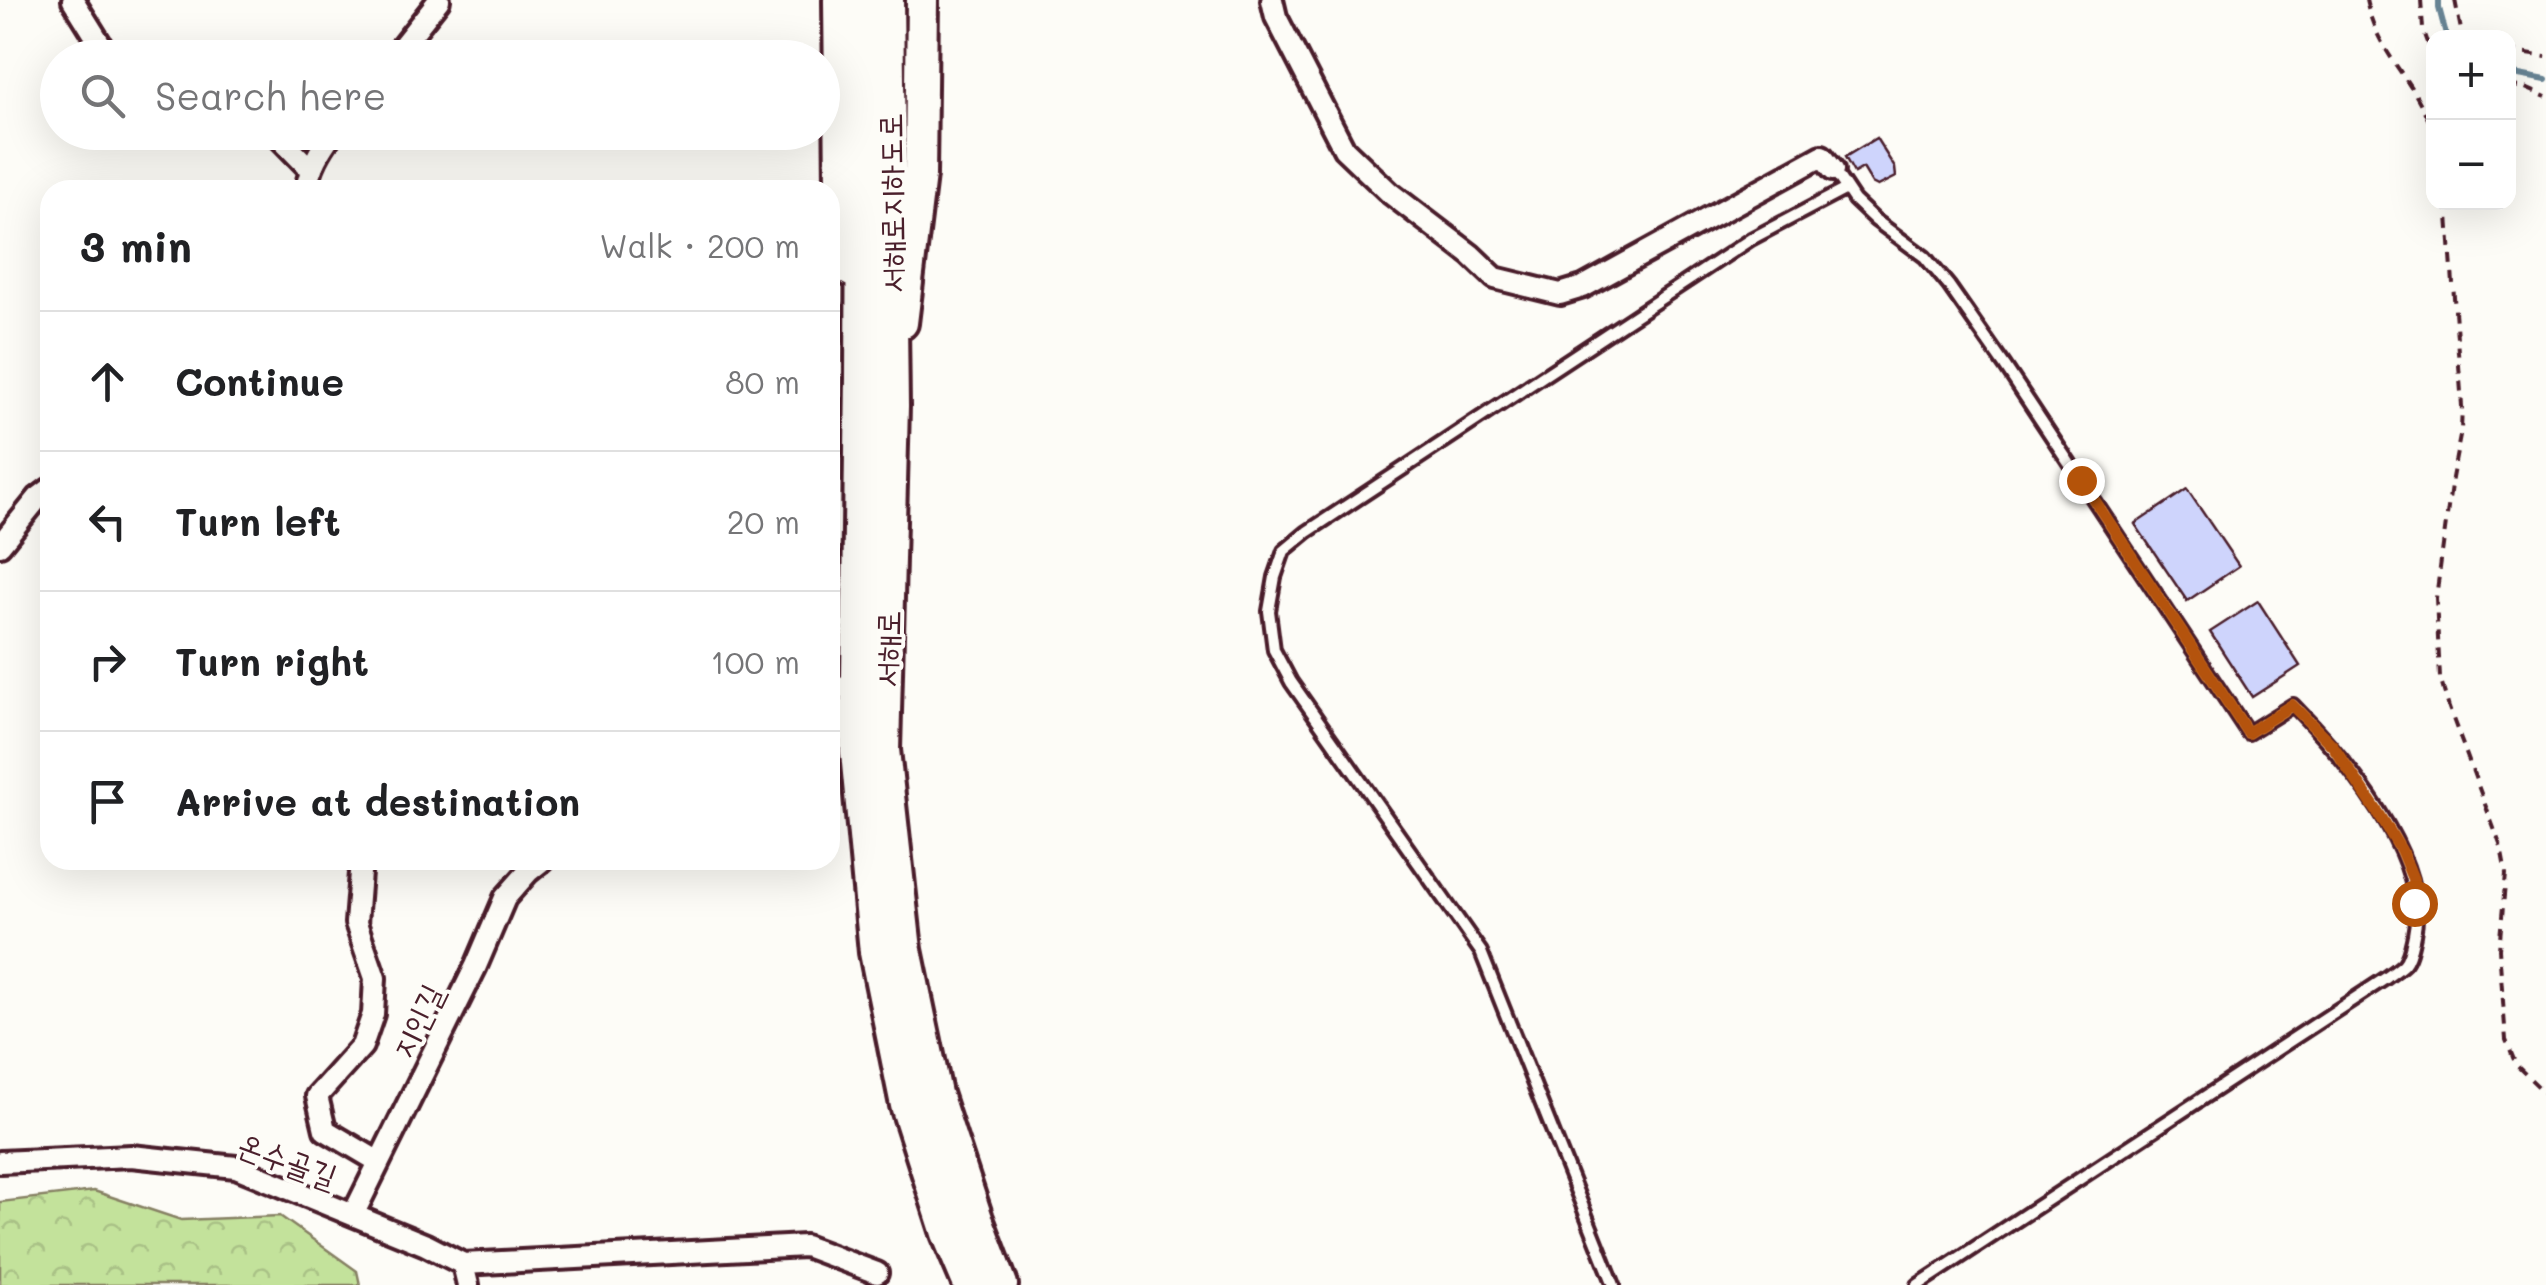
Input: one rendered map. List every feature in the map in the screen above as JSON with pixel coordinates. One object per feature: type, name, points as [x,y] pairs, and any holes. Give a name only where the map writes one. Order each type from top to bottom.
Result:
[{"type":"highway","name":"서해로지하도로","points":[[862,378],[864,0]]},
{"type":"highway","name":"서해로지하도로","points":[[887,0],[892,406]]},
{"type":"highway","name":"서해로","points":[[862,378],[843,687],[857,752],[876,952],[907,1104],[948,1233],[970,1285]]},
{"type":"highway","name":"서해로","points":[[892,406],[884,750],[905,950],[935,1094],[1001,1285]]},
{"type":"main road","name":"서해로","points":[[839,0],[839,40]]},
{"type":"main road","name":"서해로","points":[[892,406],[920,175],[922,0]]},
{"type":"main road","name":"서해로","points":[[840,92],[841,184],[862,378]]},
{"type":"street","points":[[73,0],[98,40]]},
{"type":"street","points":[[407,40],[439,0]]},
{"type":"street","points":[[1272,0],[1276,17],[1344,150],[1390,193],[1495,278],[1560,294],[1583,286],[1822,156],[1833,170]]},
{"type":"street","points":[[287,150],[308,180]]},
{"type":"street","points":[[308,180],[321,150]]},
{"type":"street","points":[[0,545],[40,496]]},
{"type":"street","points":[[360,870],[356,923],[375,978],[373,1014],[362,1046],[317,1096],[324,1130],[379,1162]]},
{"type":"street","name":"지인길","points":[[353,1215],[476,966],[505,898],[530,870]]},
{"type":"street","name":"온수골길","points":[[0,1162],[131,1156],[236,1166],[426,1245],[465,1275]]},
{"type":"street","points":[[465,1275],[805,1246],[877,1273]]},
{"type":"lane","points":[[1833,170],[1854,200],[1925,256],[1949,286],[2248,733],[2292,705],[2333,746],[2401,850],[2413,879],[2416,927],[2412,944],[2406,961],[2386,978],[1918,1285]]},
{"type":"lane","points":[[1614,1285],[1481,952],[1291,682],[1274,650],[1270,610],[1274,577],[1284,551],[1307,532],[1751,239],[1846,188]]},
{"type":"path","points":[[2366,0],[2384,47],[2429,120]]},
{"type":"path","points":[[2421,0],[2426,37]]},
{"type":"path","points":[[2455,0],[2461,30]]},
{"type":"path","points":[[2516,53],[2546,57]]},
{"type":"path","points":[[2516,87],[2546,97]]},
{"type":"path","points":[[2448,210],[2462,406],[2436,598],[2440,678],[2501,847],[2506,874],[2499,948],[2506,1040],[2516,1065],[2546,1094]]},
{"type":"green space","points":[[94,1191],[181,1220],[280,1216],[357,1271],[360,1285],[0,1285],[0,1202]]},
{"type":"building","points":[[1876,138],[1895,168],[1896,177],[1878,186],[1863,168],[1854,173],[1845,157]]},
{"type":"building","points":[[2187,489],[2239,566],[2187,601],[2135,524]]},
{"type":"building","points":[[2258,601],[2300,666],[2252,697],[2210,632]]},
{"type":"waterway","points":[[2439,0],[2445,30]]},
{"type":"waterway","points":[[2516,74],[2546,80]]},
{"type":"route","points":[[2081,480],[2248,733],[2292,705],[2333,746],[2401,850],[2413,879],[2414,903]]}]
